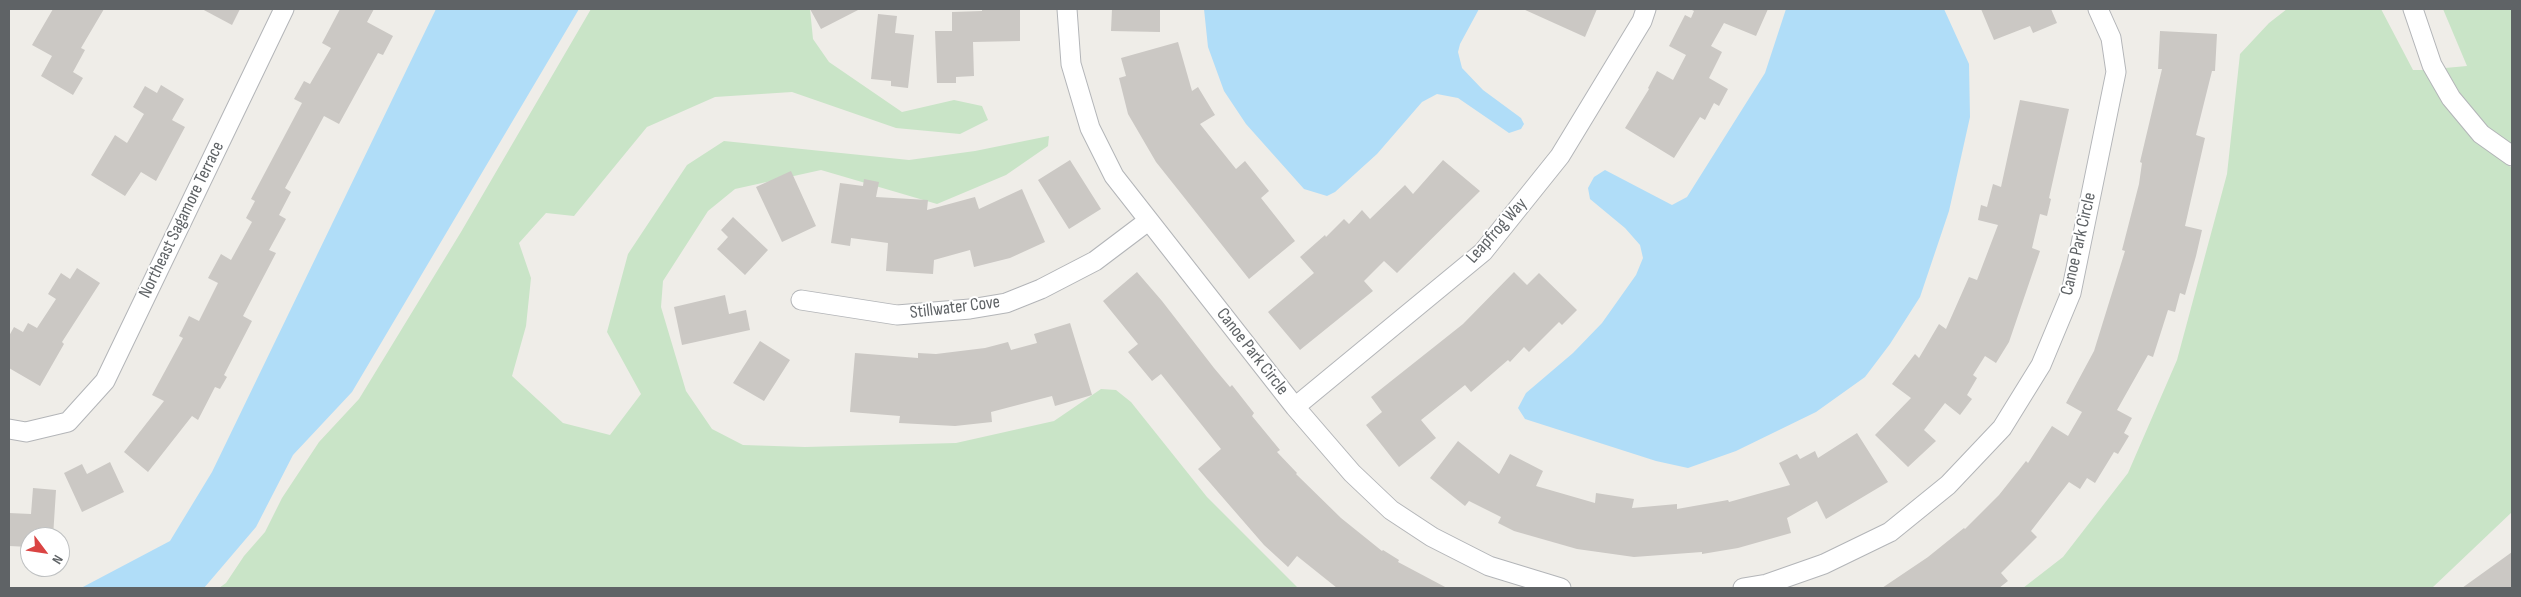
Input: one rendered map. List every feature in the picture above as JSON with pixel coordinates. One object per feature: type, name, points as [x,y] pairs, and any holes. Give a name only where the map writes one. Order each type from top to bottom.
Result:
[{"type":"street","name":"Northeast Sagamore Terrace","points":[[9,429],[26,432],[68,422],[105,381],[284,9]]},
{"type":"street","name":"Canoe Park Circle","points":[[1068,9],[1071,64],[1090,128],[1114,176],[1295,407],[1352,473],[1392,510],[1432,537],[1489,566],[1561,588]]},
{"type":"street","name":"Leapfrog Way","points":[[1295,407],[1483,252],[1560,156],[1642,21],[1646,9]]},
{"type":"street","name":"Canoe Park Circle","points":[[1743,588],[1767,584],[1824,564],[1890,532],[1948,485],[2002,428],[2041,365],[2071,292],[2116,72],[2110,38],[2098,9]]},
{"type":"street","points":[[2414,9],[2432,65],[2451,98],[2481,134],[2512,156]]},
{"type":"street","name":"Stillwater Cove","points":[[801,300],[897,315],[970,310],[1006,303],[1041,290],[1094,261],[1148,221]]},
{"type":"green space","points":[[591,9],[810,9],[813,39],[829,62],[902,112],[954,100],[982,106],[988,120],[960,134],[896,128],[792,92],[715,97],[647,127],[574,216],[546,213],[519,243],[531,278],[526,326],[512,376],[563,423],[610,435],[641,394],[607,332],[628,254],[687,165],[724,141],[909,160],[975,151],[1049,136],[1048,146],[1006,175],[937,204],[821,170],[735,189],[708,211],[663,281],[661,307],[686,391],[712,429],[743,445],[805,447],[956,443],[1054,421],[1101,389],[1116,390],[1131,402],[1207,497],[1298,588],[219,588],[226,583],[244,556],[265,532],[282,498],[319,442],[359,399],[461,232]]},
{"type":"green space","points":[[2287,9],[2381,9],[2413,70],[2424,70],[2444,103],[2473,140],[2512,168],[2512,512],[2432,588],[2023,588],[2063,557],[2128,473],[2177,360],[2227,174],[2240,54],[2269,23]]},
{"type":"green space","points":[[2443,9],[2512,9],[2512,145],[2488,128],[2460,93],[2445,68],[2467,66]]},
{"type":"water","points":[[436,9],[579,9],[352,392],[293,455],[256,527],[204,588],[81,588],[170,541],[212,472]]},
{"type":"water","points":[[1204,9],[1479,9],[1460,44],[1458,52],[1462,68],[1483,90],[1521,118],[1524,124],[1521,129],[1509,133],[1458,98],[1437,94],[1422,102],[1377,154],[1335,192],[1327,196],[1304,189],[1246,124],[1224,91],[1208,47]]},
{"type":"water","points":[[1786,9],[1944,9],[1969,64],[1970,117],[1949,211],[1920,297],[1890,344],[1865,377],[1816,412],[1736,451],[1688,468],[1656,461],[1525,419],[1518,408],[1526,393],[1573,353],[1602,323],[1636,275],[1643,258],[1640,245],[1625,228],[1590,199],[1588,188],[1594,177],[1605,170],[1672,205],[1687,197],[1765,73]]},
{"type":"building","points":[[53,9],[104,9],[81,48],[85,50],[73,72],[83,78],[73,95],[41,76],[52,56],[32,45]]},
{"type":"building","points":[[202,9],[240,9],[232,25]]},
{"type":"building","points":[[340,9],[374,9],[367,22],[393,36],[383,55],[378,53],[339,124],[324,116],[285,188],[291,192],[279,215],[286,219],[269,250],[276,253],[243,316],[252,321],[224,375],[227,377],[220,389],[215,387],[198,420],[192,416],[148,472],[124,452],[164,401],[152,395],[183,338],[179,336],[189,316],[199,321],[218,283],[208,278],[221,254],[231,260],[252,222],[246,218],[255,201],[251,199],[302,103],[294,99],[304,81],[310,84],[331,48],[322,43]]},
{"type":"building","points":[[810,9],[860,9],[821,29]]},
{"type":"building","points":[[982,9],[1020,9],[1020,41],[973,42],[974,76],[956,77],[956,83],[937,83],[935,31],[952,31],[952,12],[982,11]]},
{"type":"building","points":[[1112,9],[1160,9],[1160,32],[1111,31]]},
{"type":"building","points":[[1523,9],[1597,9],[1585,37]]},
{"type":"building","points":[[1690,9],[1768,9],[1756,36],[1724,23],[1711,46],[1722,52],[1709,78],[1728,89],[1719,106],[1714,103],[1705,120],[1700,117],[1674,158],[1625,128],[1649,89],[1657,71],[1673,80],[1686,55],[1669,46],[1685,15],[1691,18],[1694,11]]},
{"type":"building","points":[[1981,9],[2051,9],[2057,23],[2033,33],[2030,26],[1994,40]]},
{"type":"building","points":[[878,14],[897,16],[895,33],[914,35],[908,88],[891,86],[891,81],[871,79]]},
{"type":"building","points":[[2160,31],[2217,34],[2215,71],[2212,71],[2196,135],[2205,138],[2185,226],[2202,230],[2196,256],[2185,295],[2180,293],[2175,312],[2168,310],[2153,357],[2148,355],[2117,410],[2132,418],[2124,433],[2129,436],[2118,454],[2114,452],[2095,483],[2087,478],[2080,489],[2069,482],[2031,531],[2037,537],[2001,573],[2008,581],[1999,588],[1882,588],[1965,529],[1999,495],[2026,461],[2028,463],[2052,426],[2068,436],[2082,412],[2066,403],[2094,351],[2125,251],[2122,250],[2139,184],[2142,163],[2140,162],[2162,69],[2158,69]]},
{"type":"building","points":[[1178,42],[1192,91],[1198,87],[1215,115],[1200,124],[1236,169],[1245,161],[1269,191],[1261,198],[1295,241],[1249,279],[1156,162],[1128,114],[1119,78],[1126,76],[1121,58]]},
{"type":"building","points":[[161,85],[184,99],[172,120],[185,127],[156,181],[141,172],[125,196],[91,175],[115,135],[127,143],[144,114],[133,107],[145,86],[157,93]]},
{"type":"building","points":[[2020,100],[2069,109],[2049,198],[2051,199],[2047,216],[2040,214],[2032,248],[2040,251],[2009,342],[1996,363],[1985,356],[1973,375],[1977,378],[1967,395],[1972,399],[1960,415],[1945,403],[1924,430],[1936,441],[1908,467],[1875,435],[1911,398],[1892,384],[1915,354],[1919,358],[1939,324],[1946,329],[1969,277],[1977,280],[1998,225],[1978,220],[1981,205],[1987,207],[1993,184],[2001,187]]},
{"type":"building","points":[[1070,160],[1101,209],[1069,229],[1038,180]]},
{"type":"building","points":[[1443,160],[1480,191],[1397,273],[1384,261],[1364,281],[1373,291],[1300,350],[1268,312],[1314,273],[1300,257],[1325,235],[1326,237],[1344,219],[1349,224],[1362,210],[1370,219],[1405,185],[1413,194]]},
{"type":"building","points":[[791,171],[816,226],[782,242],[756,187]]},
{"type":"building","points":[[864,179],[879,182],[876,197],[928,200],[927,210],[975,197],[979,209],[1022,189],[1045,242],[1010,258],[974,267],[970,250],[934,260],[933,274],[886,271],[888,243],[851,238],[850,246],[831,243],[840,183],[863,186]]},
{"type":"building","points":[[733,217],[768,250],[745,275],[717,249],[728,237],[721,230]]},
{"type":"building","points":[[77,268],[100,283],[62,342],[64,344],[40,386],[9,368],[9,336],[14,327],[23,332],[28,323],[37,328],[56,299],[48,294],[61,273],[70,279]]},
{"type":"building","points":[[1137,272],[1214,368],[1230,387],[1232,385],[1254,413],[1252,416],[1280,450],[1277,452],[1296,474],[1341,518],[1382,551],[1399,560],[1398,562],[1447,588],[1337,588],[1297,556],[1288,567],[1264,545],[1198,469],[1221,449],[1161,374],[1152,381],[1128,352],[1138,344],[1103,301]]},
{"type":"building","points":[[1514,272],[1527,285],[1539,273],[1577,310],[1562,325],[1559,322],[1529,352],[1524,347],[1510,362],[1508,360],[1471,392],[1465,385],[1421,420],[1436,438],[1399,467],[1366,425],[1382,412],[1371,397],[1463,324]]},
{"type":"building","points":[[725,295],[729,314],[746,310],[750,330],[682,345],[674,307]]},
{"type":"building","points":[[1070,323],[1092,395],[1055,406],[1052,396],[991,412],[992,422],[955,426],[899,423],[900,416],[850,412],[855,353],[918,358],[918,353],[936,354],[985,348],[1008,342],[1011,350],[1037,343],[1034,334]]},
{"type":"building","points":[[760,341],[790,360],[764,401],[733,383]]},
{"type":"building","points":[[1857,433],[1888,482],[1826,519],[1817,501],[1787,518],[1791,533],[1738,548],[1702,554],[1702,552],[1634,557],[1577,549],[1514,531],[1498,523],[1501,517],[1469,501],[1465,506],[1430,478],[1458,441],[1499,474],[1510,454],[1543,471],[1536,486],[1595,503],[1596,493],[1634,499],[1632,508],[1677,504],[1677,509],[1728,500],[1729,502],[1790,485],[1779,463],[1797,454],[1800,459],[1815,451],[1818,458]]},
{"type":"building","points":[[110,462],[124,492],[82,512],[64,473],[82,464],[87,474]]},
{"type":"building","points":[[33,488],[56,490],[54,527],[20,527],[20,547],[9,546],[9,513],[31,514]]},
{"type":"building","points":[[2512,552],[2512,588],[2462,588]]}]
